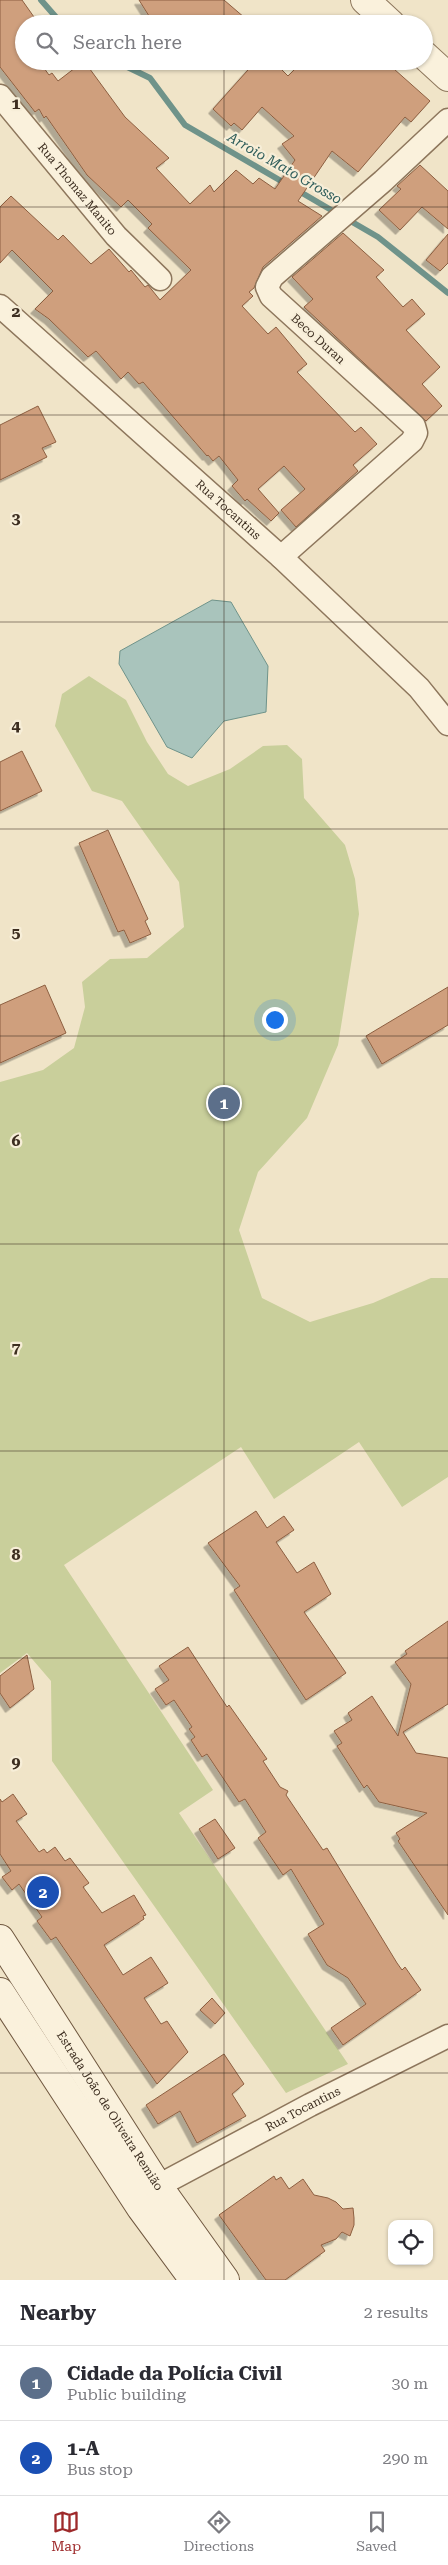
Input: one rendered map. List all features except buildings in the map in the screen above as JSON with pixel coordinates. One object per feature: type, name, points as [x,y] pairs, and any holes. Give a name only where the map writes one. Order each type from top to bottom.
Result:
[{"type":"main road","points":[[365,0],[381,15]]},
{"type":"main road","points":[[433,63],[448,77]]},
{"type":"main road","name":"Estrada João de Oliveira Remião","points":[[0,1939],[158,2186],[225,2280]]},
{"type":"main road","points":[[0,1992],[141,2208],[194,2280]]},
{"type":"street","name":"Rua Thomaz Manito","points":[[0,96],[116,236],[160,279]]},
{"type":"street","name":"Beco Duran","points":[[281,557],[412,441],[416,433],[414,426],[270,296],[267,287],[272,277],[448,120]]},
{"type":"street","name":"Rua Tocantins","points":[[0,306],[281,557],[420,688],[448,724]]},
{"type":"street","name":"Rua Tocantins","points":[[158,2186],[310,2105],[448,2036]]},
{"type":"green space","points":[[89,676],[126,700],[147,742],[168,774],[188,786],[230,769],[263,746],[287,745],[302,759],[304,798],[345,845],[355,879],[359,914],[338,1045],[307,1118],[258,1172],[239,1230],[262,1298],[310,1322],[373,1303],[431,1278],[448,1278],[448,1477],[402,1507],[359,1442],[274,1499],[241,1447],[64,1565],[213,1790],[179,1813],[348,2064],[286,2093],[52,1761],[51,1681],[27,1653],[0,1673],[0,1082],[43,1070],[74,1048],[85,1007],[82,982],[110,959],[147,958],[184,927],[179,882],[122,801],[92,791],[55,726],[62,694]]},
{"type":"water","points":[[212,600],[231,602],[268,666],[266,712],[224,721],[192,758],[167,747],[119,664],[120,651]]},
{"type":"waterway","name":"Arroio Mato Grosso","points":[[41,0],[54,15]]},
{"type":"waterway","name":"Arroio Mato Grosso","points":[[134,70],[150,78],[185,125],[288,185]]},
{"type":"waterway","name":"Arroio Mato Grosso","points":[[297,190],[338,214]]},
{"type":"waterway","name":"Arroio Mato Grosso","points":[[347,219],[378,237],[448,293]]},
{"type":"place","name":"Cidade da Polícia Civil","points":[[224,1103]]},
{"type":"place","name":"1-A","points":[[43,1892]]}]
